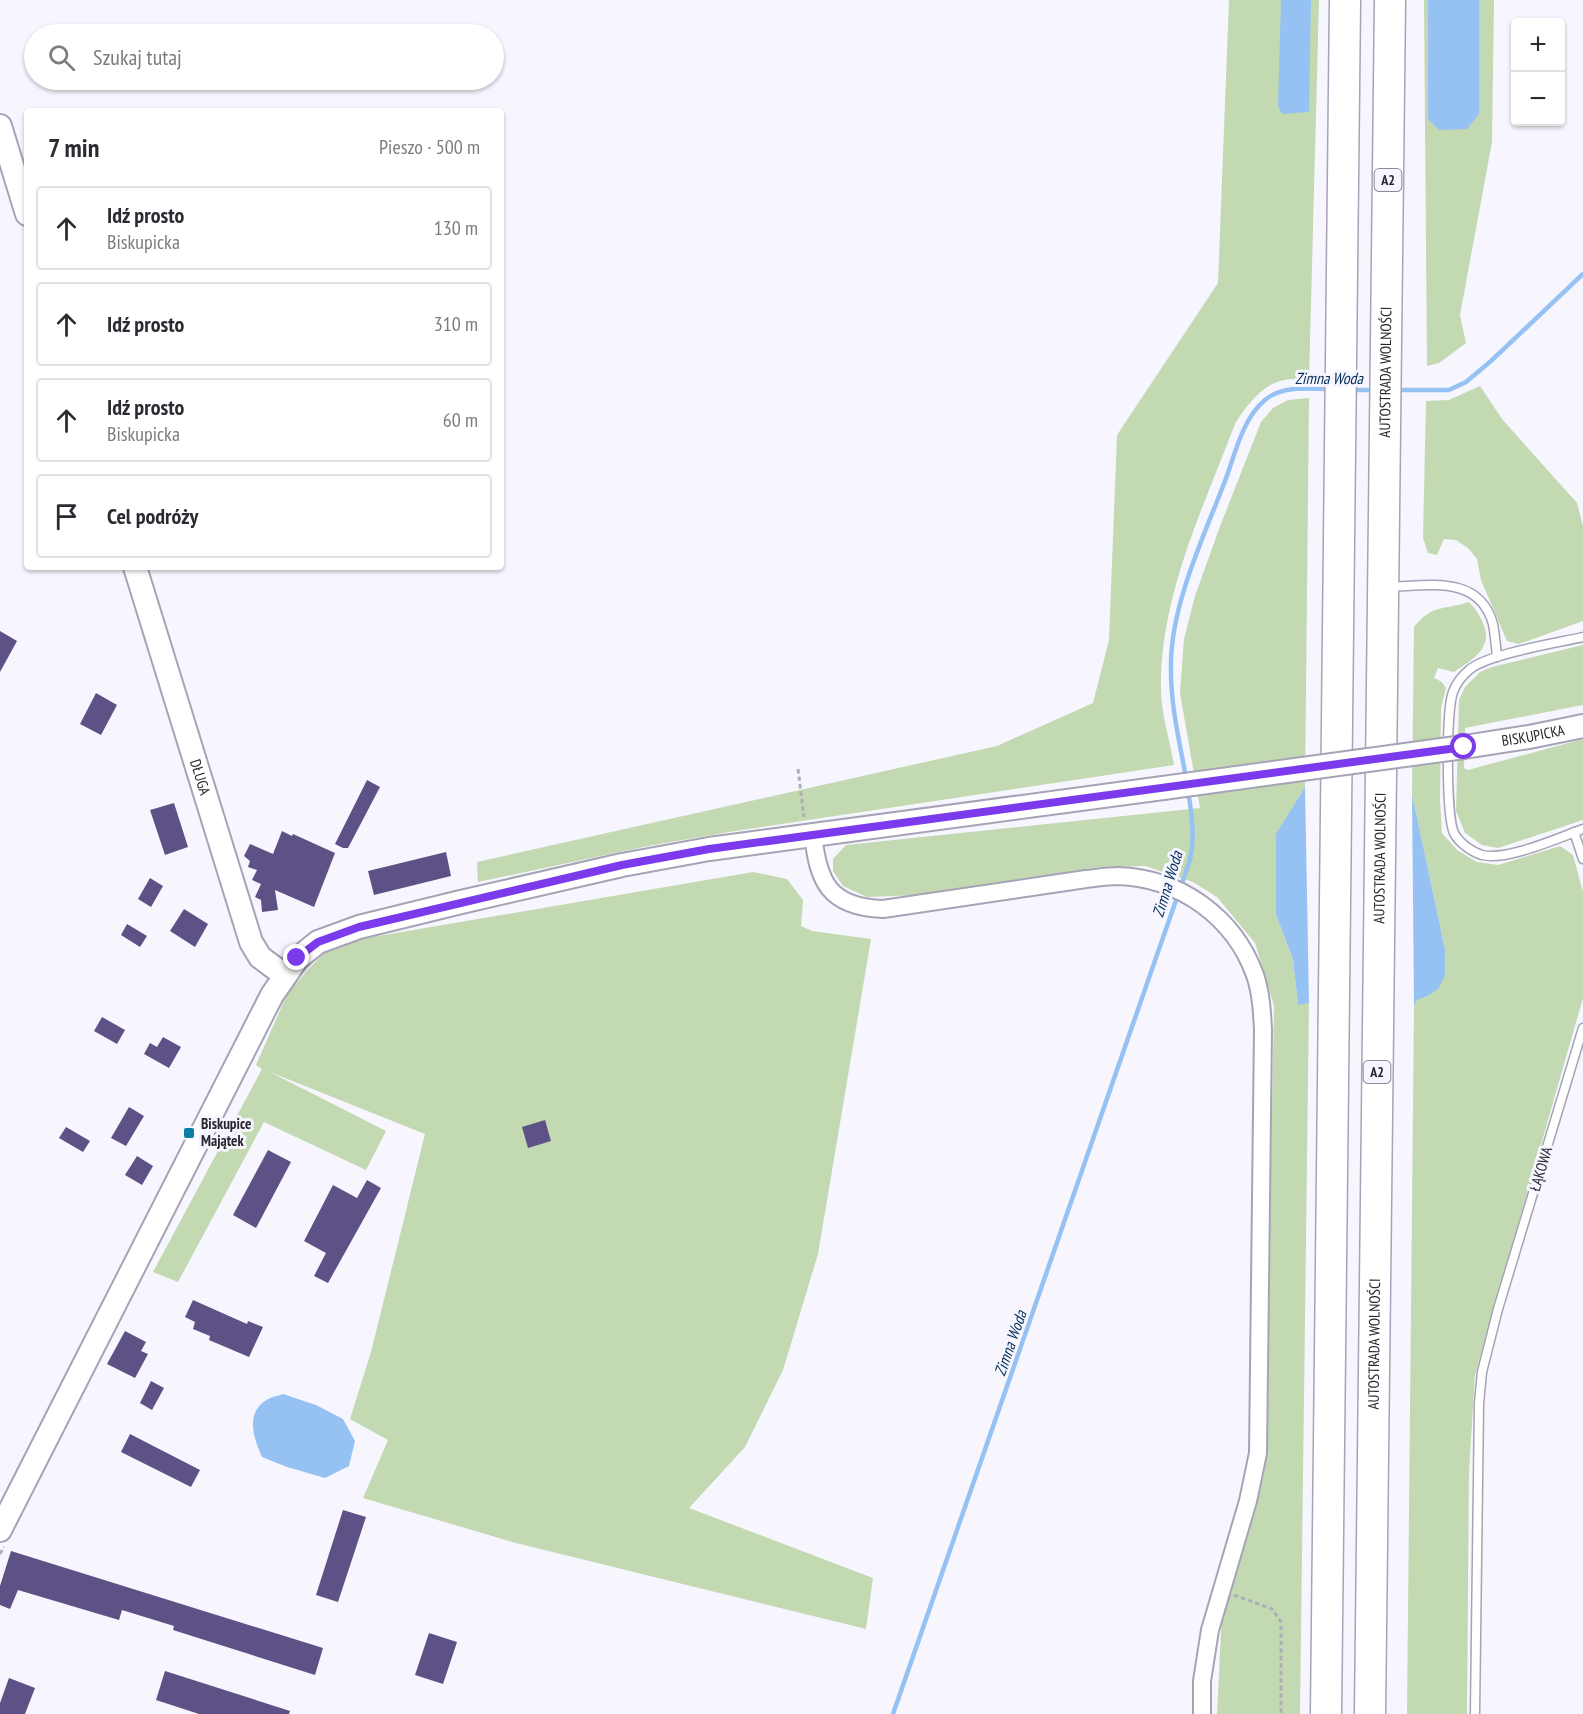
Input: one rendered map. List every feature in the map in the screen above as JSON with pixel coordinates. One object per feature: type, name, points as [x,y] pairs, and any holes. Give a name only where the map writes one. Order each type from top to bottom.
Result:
[{"type":"highway","points":[[1326,1714],[1345,0]]},
{"type":"highway","name":"AUTOSTRADA WOLNOŚCI","points":[[1370,1714],[1390,0]]},
{"type":"main road","points":[[0,126],[24,204]]},
{"type":"main road","name":"DŁUGA","points":[[136,570],[251,942],[260,957],[284,975]]},
{"type":"main road","name":"BISKUPICKA","points":[[284,975],[297,958],[318,942],[359,927],[622,865],[810,834],[1464,747],[1583,726]]},
{"type":"main road","points":[[0,1530],[201,1132],[284,975]]},
{"type":"street","points":[[810,834],[819,872],[828,888],[848,903],[865,909],[883,909],[1118,876],[1151,881],[1204,904],[1235,935],[1246,954],[1256,977],[1263,1030],[1258,1453],[1248,1501],[1210,1630],[1202,1682],[1202,1714]]},
{"type":"lane","points":[[1384,587],[1449,586],[1470,592],[1485,607],[1492,623],[1497,657]]},
{"type":"lane","points":[[1583,638],[1497,657],[1471,668],[1461,678],[1453,692],[1449,710],[1448,808],[1454,834],[1469,850],[1483,855],[1504,855],[1579,830],[1583,859]]},
{"type":"lane","name":"ŁĄKOWA","points":[[1475,1714],[1479,1403],[1482,1372],[1498,1310],[1583,1028]]},
{"type":"path","points":[[798,770],[810,834]]},
{"type":"path","points":[[1221,1591],[1272,1609],[1281,1622],[1281,1714]]},
{"type":"green space","points":[[1229,0],[1319,0],[1309,379],[1277,382],[1262,391],[1244,410],[1235,424],[1185,555],[1167,623],[1162,657],[1161,692],[1164,719],[1174,765],[729,832],[648,846],[478,882],[477,862],[997,746],[1093,703],[1109,640],[1117,435],[1218,283]]},
{"type":"green space","points":[[1424,0],[1494,0],[1492,142],[1460,315],[1466,343],[1439,363],[1427,366]]},
{"type":"green space","points":[[1480,386],[1502,419],[1577,503],[1583,526],[1583,621],[1519,644],[1507,641],[1481,580],[1477,559],[1468,548],[1456,540],[1444,539],[1437,555],[1428,553],[1423,538],[1426,401],[1449,400]]},
{"type":"green space","points":[[1309,398],[1305,787],[1276,835],[1276,915],[1293,959],[1298,1004],[1309,1003],[1300,1714],[1217,1714],[1222,1611],[1255,1513],[1265,1468],[1274,1006],[1255,943],[1217,897],[1193,882],[1145,866],[1099,867],[921,895],[867,897],[843,886],[833,871],[833,859],[846,845],[1200,808],[1180,693],[1184,639],[1195,596],[1261,422],[1273,408],[1288,400]]},
{"type":"green space","points":[[1469,602],[1478,613],[1484,626],[1486,634],[1483,648],[1473,659],[1454,672],[1438,668],[1434,678],[1442,682],[1446,688],[1441,708],[1442,833],[1457,850],[1477,862],[1498,865],[1560,846],[1573,855],[1583,892],[1583,998],[1475,1375],[1469,1472],[1467,1714],[1407,1714],[1414,1005],[1416,1000],[1428,996],[1445,976],[1445,949],[1412,794],[1414,627],[1433,611]]},
{"type":"green space","points":[[1583,645],[1583,705],[1465,728],[1464,768],[1468,770],[1583,739],[1583,820],[1498,848],[1482,845],[1465,833],[1456,811],[1459,700],[1465,687],[1480,672],[1492,667]]},
{"type":"green space","points":[[753,872],[787,879],[803,900],[801,926],[812,931],[871,939],[818,1254],[783,1370],[745,1447],[689,1508],[873,1578],[866,1629],[516,1543],[363,1498],[388,1440],[350,1419],[371,1352],[425,1134],[270,1072],[386,1131],[366,1170],[264,1122],[178,1282],[153,1272],[262,1069],[256,1065],[288,992],[323,954],[361,939]]},
{"type":"water","points":[[1281,0],[1311,0],[1309,112],[1282,114],[1278,106]]},
{"type":"water","points":[[1428,0],[1479,0],[1479,114],[1467,129],[1439,130],[1428,119]]},
{"type":"water","points":[[1305,787],[1309,1003],[1298,1005],[1293,959],[1276,915],[1276,834]]},
{"type":"water","points":[[1412,794],[1445,949],[1445,976],[1438,989],[1417,1000],[1414,1005]]},
{"type":"water","points":[[283,1394],[316,1405],[343,1419],[355,1441],[349,1466],[325,1478],[262,1457],[254,1435],[255,1413],[265,1401]]},
{"type":"building","points":[[0,631],[17,641],[0,672]]},
{"type":"building","points":[[96,693],[117,705],[101,735],[80,724]]},
{"type":"building","points":[[367,780],[380,787],[348,848],[343,848],[335,844]]},
{"type":"building","points":[[174,803],[188,847],[165,855],[150,810]]},
{"type":"building","points":[[282,831],[335,853],[314,907],[275,890],[278,910],[262,912],[261,900],[255,897],[261,884],[252,880],[257,870],[248,867],[250,861],[244,856],[250,844],[273,854]]},
{"type":"building","points":[[446,852],[451,876],[374,895],[368,871]]},
{"type":"building","points":[[150,878],[163,886],[151,907],[138,899]]},
{"type":"building","points":[[184,909],[208,924],[195,947],[170,931]]},
{"type":"building","points":[[127,924],[147,936],[140,947],[121,935]]},
{"type":"building","points":[[102,1017],[125,1030],[117,1044],[94,1031]]},
{"type":"building","points":[[163,1037],[181,1047],[169,1068],[144,1054],[150,1043],[157,1047]]},
{"type":"building","points":[[129,1107],[144,1116],[126,1146],[111,1138]]},
{"type":"building","points":[[545,1120],[551,1141],[528,1148],[522,1127]]},
{"type":"building","points":[[66,1127],[90,1141],[83,1152],[59,1138]]},
{"type":"building","points":[[268,1150],[291,1162],[256,1228],[233,1215]]},
{"type":"building","points":[[137,1156],[153,1166],[142,1185],[125,1175]]},
{"type":"building","points":[[367,1180],[381,1188],[328,1283],[314,1276],[326,1253],[304,1241],[333,1185],[357,1198]]},
{"type":"building","points":[[193,1300],[247,1324],[248,1321],[263,1327],[249,1357],[209,1340],[210,1336],[193,1329],[195,1322],[185,1317]]},
{"type":"building","points":[[125,1331],[146,1342],[141,1351],[148,1354],[135,1378],[107,1364]]},
{"type":"building","points":[[151,1381],[164,1388],[152,1410],[140,1403]]},
{"type":"building","points":[[130,1434],[200,1470],[191,1487],[121,1452]]},
{"type":"building","points":[[343,1510],[366,1517],[338,1602],[316,1595]]},
{"type":"building","points":[[11,1551],[323,1648],[315,1675],[173,1630],[174,1626],[122,1610],[119,1620],[18,1590],[10,1609],[0,1605],[0,1586]]},
{"type":"building","points":[[429,1633],[457,1642],[443,1684],[415,1675]]},
{"type":"building","points":[[165,1671],[290,1711],[289,1714],[199,1714],[156,1700]]},
{"type":"building","points":[[9,1678],[35,1688],[25,1714],[0,1714],[0,1703]]},
{"type":"waterway","name":"Zimna Woda","points":[[1396,390],[1449,390],[1466,382],[1583,274]]},
{"type":"waterway","name":"Zimna Woda","points":[[1186,777],[1173,707],[1171,664],[1176,618],[1190,571],[1250,417],[1265,400],[1280,392],[1296,389],[1331,389]]},
{"type":"waterway","name":"Zimna Woda","points":[[1351,390],[1376,390]]},
{"type":"waterway","name":"Zimna Woda","points":[[893,1714],[1190,860],[1192,826],[1188,791]]},
{"type":"place","name":"Biskupice Majątek","points":[[189,1133]]},
{"type":"route","points":[[297,958],[313,944],[359,927],[622,865],[709,849],[1464,747]]}]
